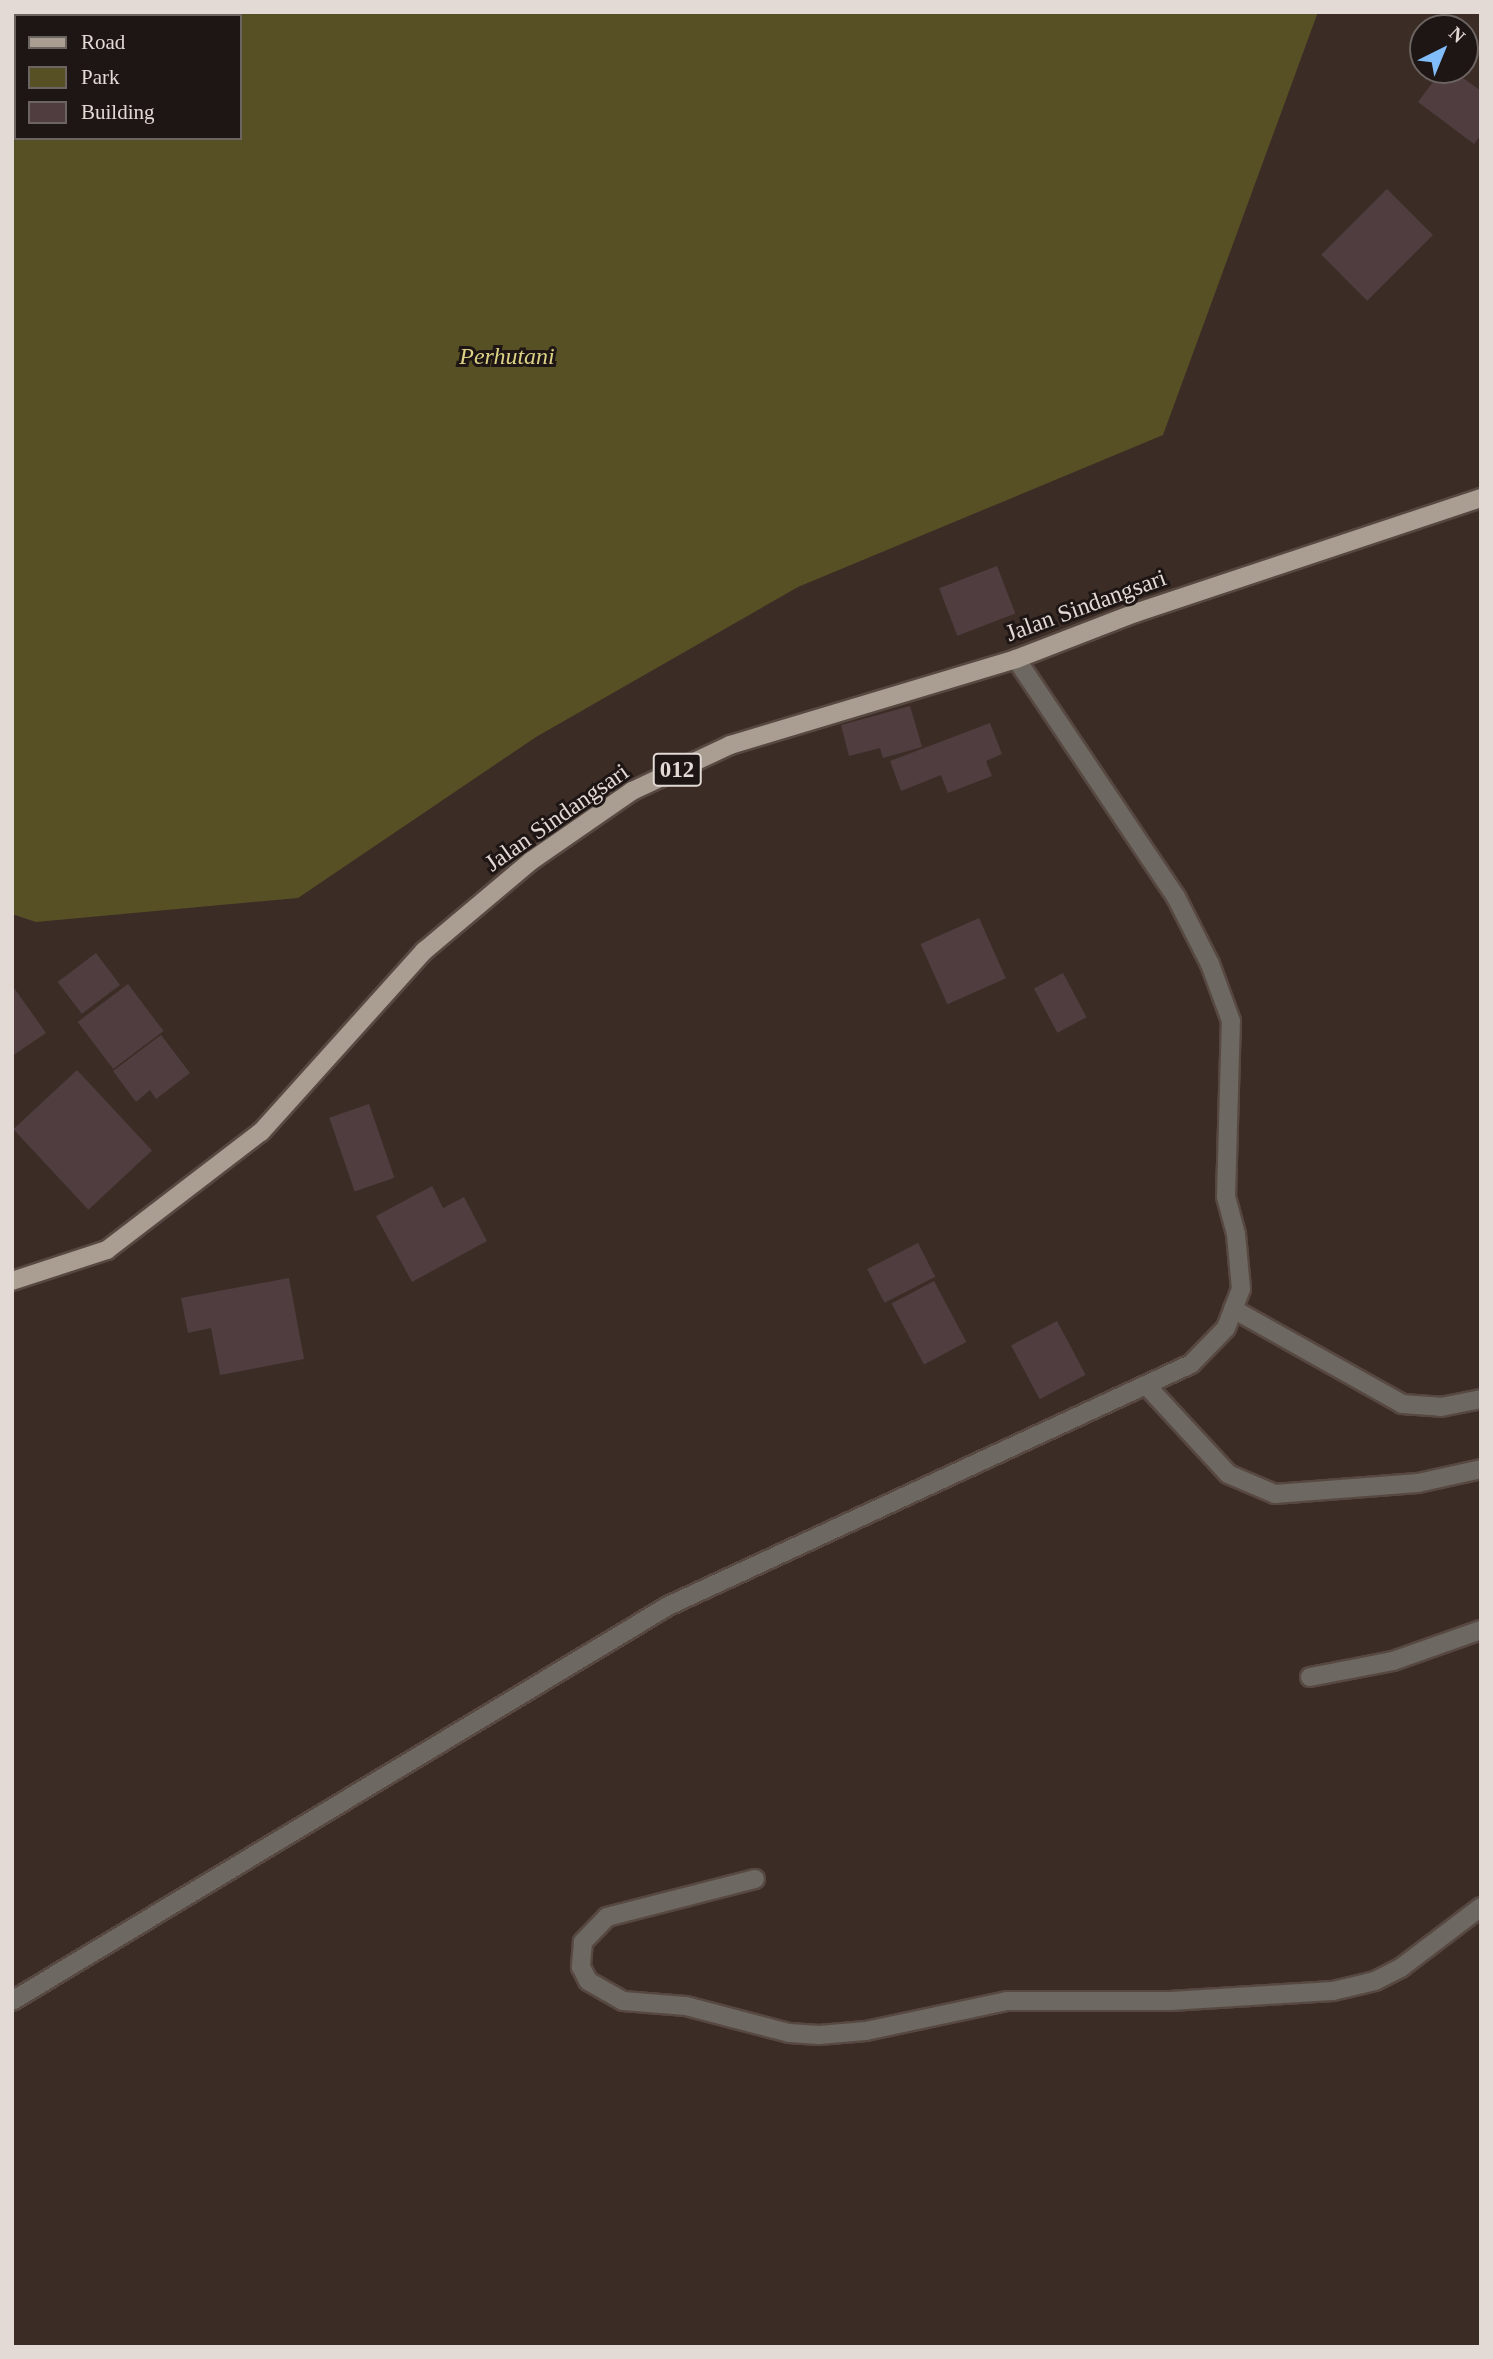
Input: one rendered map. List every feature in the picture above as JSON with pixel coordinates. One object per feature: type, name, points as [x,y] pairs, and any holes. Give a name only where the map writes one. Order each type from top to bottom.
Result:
[{"type":"main road","name":"Jalan Sindangsari","points":[[12,1281],[107,1250],[261,1132],[424,951],[531,861],[632,791],[730,745],[1016,659],[1135,613],[1481,498]]},
{"type":"street","points":[[12,2001],[668,1606],[1191,1364],[1226,1328],[1241,1289],[1236,1234],[1226,1197],[1231,1021],[1210,964],[1176,898],[1016,659]]},
{"type":"street","points":[[1233,1309],[1402,1404],[1441,1407],[1481,1399]]},
{"type":"street","points":[[1146,1385],[1228,1474],[1275,1494],[1418,1483],[1481,1469]]},
{"type":"street","points":[[1310,1677],[1393,1661],[1481,1630]]},
{"type":"street","points":[[755,1879],[607,1917],[583,1942],[581,1967],[589,1981],[622,2001],[699,2008],[789,2033],[831,2034],[866,2031],[1007,2001],[1170,2001],[1333,1991],[1375,1981],[1402,1967],[1481,1907]]},
{"type":"green space","name":"Perhutani","points":[[12,12],[1318,12],[1163,435],[798,587],[536,737],[298,898],[36,922],[12,914]]},
{"type":"building","points":[[1432,84],[1471,84],[1481,91],[1481,135],[1474,144],[1418,102]]},
{"type":"building","points":[[1387,189],[1433,235],[1367,301],[1321,255]]},
{"type":"building","points":[[997,566],[1015,614],[957,636],[939,588]]},
{"type":"building","points":[[910,706],[922,747],[883,758],[880,748],[849,756],[841,725]]},
{"type":"building","points":[[990,723],[1002,754],[986,761],[992,776],[948,793],[941,775],[901,791],[890,761]]},
{"type":"building","points":[[979,918],[1006,978],[947,1004],[921,944]]},
{"type":"building","points":[[96,953],[120,985],[82,1014],[58,982]]},
{"type":"building","points":[[1063,973],[1086,1017],[1057,1033],[1034,988]]},
{"type":"building","points":[[128,984],[164,1031],[113,1069],[78,1022]]},
{"type":"building","points":[[12,985],[46,1033],[12,1056]]},
{"type":"building","points":[[161,1035],[190,1073],[156,1099],[150,1090],[136,1102],[113,1071]]},
{"type":"building","points":[[77,1070],[152,1150],[88,1210],[13,1129]]},
{"type":"building","points":[[369,1104],[394,1178],[355,1191],[329,1118]]},
{"type":"building","points":[[432,1186],[443,1208],[464,1197],[487,1241],[412,1282],[376,1216]]},
{"type":"building","points":[[918,1243],[935,1277],[884,1303],[867,1269]]},
{"type":"building","points":[[289,1278],[304,1359],[220,1375],[211,1328],[188,1333],[181,1298]]},
{"type":"building","points":[[934,1281],[966,1342],[924,1364],[892,1304]]},
{"type":"building","points":[[1057,1321],[1086,1375],[1040,1399],[1011,1345]]}]
